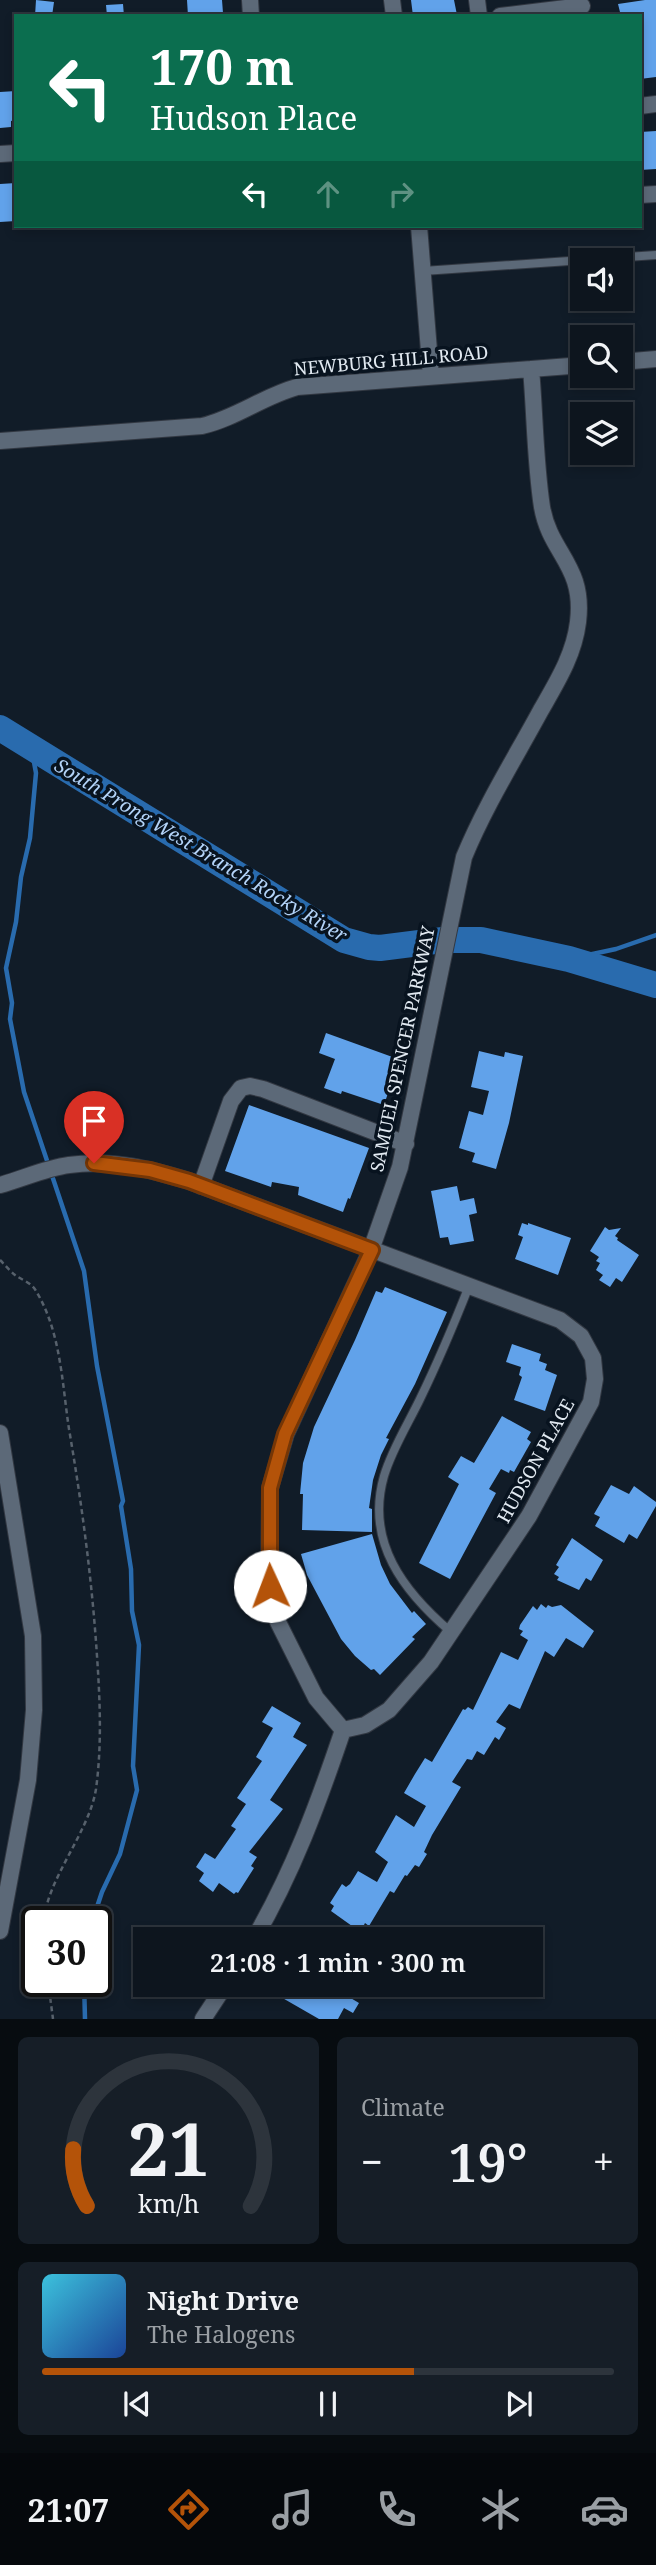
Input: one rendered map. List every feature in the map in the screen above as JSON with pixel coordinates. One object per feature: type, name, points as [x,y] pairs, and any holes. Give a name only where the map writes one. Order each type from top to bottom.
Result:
[{"type":"street","points":[[518,14],[582,7]]},
{"type":"street","points":[[419,228],[431,376]]},
{"type":"street","points":[[633,361],[656,359]]},
{"type":"street","name":"NEWBURG HILL ROAD","points":[[0,441],[202,426],[224,420],[297,387],[570,366]]},
{"type":"street","name":"SAMUEL SPENCER PARKWAY","points":[[343,1730],[316,1698],[278,1622],[270,1586],[270,1488],[285,1434],[372,1250],[406,1144],[454,900],[470,842],[562,673],[573,647],[578,620],[578,593],[574,575],[553,538],[542,509],[531,369]]},
{"type":"street","points":[[201,1186],[231,1101],[241,1088],[250,1086],[406,1144]]},
{"type":"street","name":"HUDSON PLACE","points":[[0,1185],[66,1166],[94,1163],[150,1170],[201,1186],[560,1320],[581,1336],[593,1358],[595,1379],[591,1402],[529,1517],[431,1662],[389,1710],[365,1725],[343,1730]]},
{"type":"street","points":[[0,1433],[8,1535],[33,1636],[34,1710],[28,1780],[0,1931]]},
{"type":"street","points":[[261,1927],[282,1891],[322,1793],[343,1730]]},
{"type":"street","points":[[203,2019],[217,1997]]},
{"type":"lane","points":[[423,271],[656,255]]},
{"type":"lane","points":[[451,1632],[426,1610],[405,1585],[390,1560],[381,1527],[381,1494],[384,1476],[436,1366],[469,1286]]},
{"type":"path","points":[[0,1260],[16,1276],[35,1288],[49,1318],[63,1370],[68,1422],[87,1540],[96,1629],[101,1705],[98,1770],[91,1809],[46,1906]]},
{"type":"path","points":[[50,1997],[53,2019]]},
{"type":"building","points":[[36,0],[54,2],[52,14],[35,14]]},
{"type":"building","points":[[187,0],[222,0],[223,13],[188,14]]},
{"type":"building","points":[[411,0],[454,0],[457,14],[413,14]]},
{"type":"building","points":[[656,0],[656,77],[642,79],[642,14],[620,14],[618,4]]},
{"type":"building","points":[[123,4],[124,14],[107,14],[106,5]]},
{"type":"building","points":[[14,91],[14,120],[11,121],[11,127],[0,128],[0,92]]},
{"type":"building","points":[[656,131],[656,169],[642,170],[642,132]]},
{"type":"building","points":[[14,183],[14,221],[0,222],[0,184]]},
{"type":"building","points":[[326,1033],[398,1059],[384,1105],[324,1088],[335,1059],[319,1053]]},
{"type":"building","points":[[479,1051],[504,1057],[505,1052],[523,1056],[496,1169],[472,1162],[475,1153],[459,1148],[469,1111],[483,1115],[489,1091],[471,1087]]},
{"type":"building","points":[[249,1105],[369,1148],[343,1212],[298,1195],[299,1187],[272,1182],[271,1187],[225,1171]]},
{"type":"building","points":[[457,1186],[460,1201],[474,1198],[477,1213],[469,1215],[474,1241],[450,1245],[448,1237],[440,1238],[431,1191]]},
{"type":"building","points":[[522,1223],[571,1238],[558,1275],[515,1259],[523,1237],[518,1235]]},
{"type":"building","points":[[605,1227],[609,1230],[621,1228],[615,1236],[617,1240],[639,1255],[622,1282],[616,1278],[610,1287],[599,1280],[603,1275],[596,1270],[600,1263],[596,1261],[599,1257],[590,1251]]},
{"type":"building","points":[[385,1287],[447,1312],[415,1384],[386,1438],[389,1439],[373,1480],[369,1508],[372,1509],[372,1532],[302,1530],[303,1494],[300,1494],[303,1463],[314,1427],[376,1291],[382,1293]]},
{"type":"building","points":[[512,1344],[541,1354],[539,1361],[547,1364],[545,1370],[557,1375],[545,1411],[514,1400],[522,1377],[519,1375],[521,1367],[506,1362]]},
{"type":"building","points":[[502,1416],[531,1432],[527,1439],[531,1442],[514,1472],[501,1469],[489,1489],[496,1493],[450,1579],[419,1563],[459,1484],[448,1477],[461,1456],[474,1463]]},
{"type":"building","points":[[611,1485],[629,1494],[634,1486],[656,1502],[637,1539],[629,1534],[624,1543],[595,1526],[600,1517],[594,1514]]},
{"type":"building","points":[[372,1534],[390,1584],[412,1613],[414,1611],[426,1624],[380,1675],[355,1656],[341,1639],[307,1575],[301,1554]]},
{"type":"building","points":[[572,1538],[603,1560],[591,1581],[586,1578],[579,1590],[557,1580],[559,1577],[554,1574],[559,1567],[556,1565]]},
{"type":"building","points":[[541,1604],[546,1608],[548,1605],[561,1605],[594,1631],[583,1648],[566,1638],[554,1657],[545,1651],[520,1709],[509,1704],[496,1722],[506,1728],[499,1740],[495,1737],[484,1755],[477,1751],[472,1760],[467,1759],[452,1782],[461,1787],[432,1835],[424,1852],[427,1854],[419,1867],[415,1865],[407,1876],[405,1875],[394,1893],[390,1891],[369,1926],[365,1923],[363,1927],[353,1927],[331,1911],[334,1906],[330,1903],[342,1884],[346,1887],[350,1884],[358,1871],[377,1882],[388,1862],[375,1852],[396,1815],[414,1827],[426,1806],[404,1793],[415,1774],[425,1758],[432,1762],[463,1709],[468,1707],[473,1710],[501,1652],[518,1660],[528,1640],[520,1635],[523,1631],[519,1629],[520,1625],[533,1606],[537,1610]]},
{"type":"building","points":[[272,1706],[301,1723],[293,1737],[307,1745],[270,1800],[283,1809],[249,1852],[257,1857],[251,1866],[254,1868],[238,1893],[234,1894],[219,1883],[213,1892],[199,1881],[204,1873],[196,1867],[205,1853],[215,1859],[236,1829],[231,1826],[246,1804],[237,1798],[262,1761],[256,1757],[273,1728],[262,1722]]},
{"type":"building","points":[[281,1997],[349,1997],[359,2003],[353,2013],[344,2008],[338,2019],[319,2019]]},
{"type":"waterway","name":"South Prong West Branch Rocky River","points":[[0,728],[344,940],[380,948],[443,940],[481,940],[569,959],[656,985]]},
{"type":"waterway","points":[[31,746],[36,773],[30,838],[6,968],[12,1003],[10,1019],[24,1092],[84,1271],[97,1366],[123,1501],[121,1506],[131,1569],[132,1611],[139,1645],[133,1766],[137,1790],[120,1854],[97,1906]]},
{"type":"waterway","points":[[569,959],[616,949],[656,935]]},
{"type":"waterway","points":[[84,1997],[85,2019]]},
{"type":"route","points":[[94,1163],[124,1165],[189,1181],[372,1250],[285,1434],[270,1488],[270,1586]]}]
